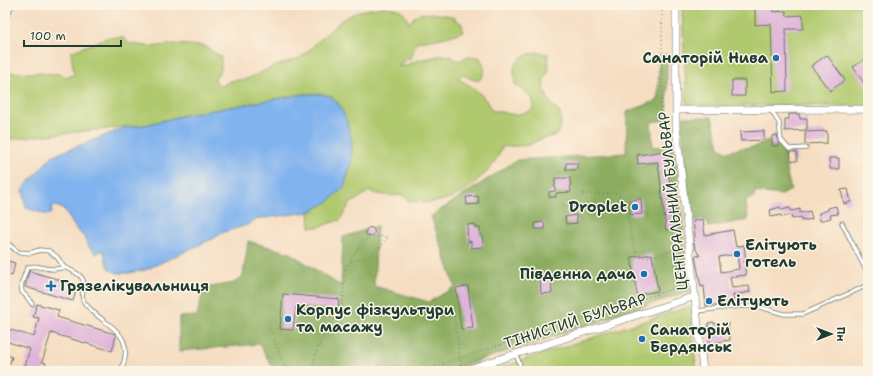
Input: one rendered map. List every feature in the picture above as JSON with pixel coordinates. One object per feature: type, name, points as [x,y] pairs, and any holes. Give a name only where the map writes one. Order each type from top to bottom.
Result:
[{"type":"street","name":"ЦЕНТРАЛЬНИЙ БУЛЬВАР","points":[[677,5],[676,126],[696,296],[703,371]]},
{"type":"street","points":[[676,110],[868,109],[868,145]]},
{"type":"street","name":"ТІНИСТИЙ БУЛЬВАР","points":[[462,368],[516,354],[696,296]]},
{"type":"lane","points":[[5,20],[12,5]]},
{"type":"lane","points":[[771,110],[779,123],[781,140],[789,149],[806,148]]},
{"type":"lane","points":[[842,223],[868,274]]},
{"type":"lane","points":[[5,241],[18,252],[30,253],[40,250],[49,251],[57,257],[64,267],[73,271],[82,278],[82,297],[84,302],[119,333],[125,341],[124,364],[121,371]]},
{"type":"lane","points":[[32,304],[22,292],[21,286],[27,268],[30,266],[53,269],[64,267]]},
{"type":"lane","points":[[697,311],[740,306],[760,307],[784,314],[803,314],[868,285]]},
{"type":"lane","points":[[516,354],[522,371]]},
{"type":"path","points":[[420,371],[684,285],[668,148],[662,112],[662,5]]},
{"type":"path","points":[[583,194],[618,194],[623,198],[634,247],[638,257],[649,257],[680,249]]},
{"type":"path","points":[[311,371],[319,345],[332,320],[340,313],[346,267],[349,262],[365,240],[377,236],[388,237],[380,250],[367,257],[349,262]]},
{"type":"path","points":[[340,313],[454,316],[462,368]]},
{"type":"path","points":[[268,325],[286,371]]},
{"type":"green space","name":"Санаторій Нива","points":[[689,5],[868,5],[868,106],[687,105],[682,10]]},
{"type":"green space","points":[[382,7],[400,10],[405,15],[409,24],[413,18],[419,14],[432,13],[451,16],[462,24],[463,31],[440,38],[416,42],[411,59],[405,60],[398,66],[405,66],[419,60],[444,55],[459,61],[466,57],[479,57],[483,63],[484,69],[482,78],[479,80],[474,80],[461,74],[458,78],[481,95],[491,110],[515,115],[531,111],[534,106],[532,97],[515,84],[514,67],[521,57],[536,52],[548,54],[549,69],[543,81],[548,99],[560,113],[561,124],[557,135],[538,140],[529,145],[502,147],[493,164],[485,173],[465,190],[448,199],[429,202],[408,201],[403,195],[394,196],[377,194],[369,191],[350,204],[340,220],[318,227],[310,227],[309,212],[328,202],[340,106],[328,96],[304,94],[185,115],[145,125],[5,140],[5,72],[59,74],[67,77],[74,75],[71,52],[109,37],[124,38],[128,43],[152,47],[173,44],[204,46],[221,57],[221,70],[214,79],[220,87],[230,81],[247,79],[275,66],[300,58],[343,19],[359,11]]},
{"type":"green space","points":[[667,54],[667,120],[651,122],[653,147],[674,146],[690,291],[447,371],[275,371],[259,344],[179,351],[179,317],[197,316],[204,288],[234,283],[243,276],[248,241],[290,253],[341,286],[343,237],[377,226],[374,286],[429,302],[455,287],[431,216],[517,160],[626,153],[627,112],[658,100],[659,56]]},
{"type":"green space","points":[[682,117],[712,117],[719,147],[728,152],[741,148],[754,147],[768,140],[772,147],[783,146],[785,165],[791,190],[782,195],[755,192],[754,197],[746,201],[748,220],[709,227],[704,219],[690,221]]},
{"type":"green space","name":"Санаторій Бердянськ","points":[[691,306],[696,371],[489,371]]},
{"type":"water","points":[[304,94],[322,94],[332,97],[340,106],[347,121],[352,143],[351,165],[344,187],[328,202],[309,212],[257,219],[247,225],[224,232],[145,270],[129,273],[118,273],[110,270],[106,262],[104,251],[96,254],[88,246],[85,238],[74,226],[65,210],[56,206],[51,207],[52,213],[48,215],[26,208],[23,189],[52,156],[127,127],[145,125],[185,115]]},
{"type":"building","points":[[755,5],[773,5],[774,12],[786,11],[787,16],[803,15],[803,29],[786,29],[787,91],[773,92],[771,24],[755,25]]},
{"type":"building","points":[[827,55],[845,80],[830,91],[811,66]]},
{"type":"building","points":[[868,57],[868,89],[853,67]]},
{"type":"building","points":[[732,80],[745,80],[745,96],[732,96]]},
{"type":"building","points":[[789,114],[799,114],[800,119],[807,118],[807,130],[785,131],[785,119],[789,119]]},
{"type":"building","points":[[764,131],[764,140],[741,141],[740,132]]},
{"type":"building","points":[[827,131],[827,143],[805,144],[805,132]]},
{"type":"building","points":[[777,135],[779,146],[772,146],[772,136]]},
{"type":"building","points":[[666,151],[675,229],[666,230],[658,162],[638,164],[637,155]]},
{"type":"building","points":[[790,152],[797,152],[797,161],[791,161]]},
{"type":"building","points":[[829,158],[839,158],[839,169],[830,169]]},
{"type":"building","points":[[566,163],[577,163],[577,170],[566,170]]},
{"type":"building","points":[[555,178],[570,178],[571,192],[556,193],[556,197],[549,197],[549,192],[555,191]]},
{"type":"building","points":[[848,189],[851,202],[844,204],[841,190]]},
{"type":"building","points":[[478,196],[479,204],[467,205],[466,197]]},
{"type":"building","points":[[641,199],[642,214],[630,215],[630,200]]},
{"type":"building","points":[[836,206],[838,214],[830,215],[831,218],[820,221],[819,213]]},
{"type":"building","points":[[780,207],[781,210],[790,208],[791,211],[800,209],[800,213],[810,211],[812,219],[802,221],[801,217],[792,219],[791,215],[771,217],[770,210]]},
{"type":"building","points":[[576,215],[577,223],[566,224],[565,217]]},
{"type":"building","points":[[703,219],[705,235],[733,230],[736,247],[744,245],[746,275],[730,277],[732,288],[749,286],[750,292],[733,295],[734,302],[706,306],[704,286],[701,287],[695,256],[700,256],[695,248],[693,239],[695,237],[693,221]],"holes":[[[737,254],[739,269],[721,272],[719,257]]]},
{"type":"building","points":[[544,222],[545,229],[535,229],[535,223]]},
{"type":"building","points":[[475,224],[476,228],[480,228],[483,247],[471,248],[471,241],[468,242],[467,225]]},
{"type":"building","points":[[368,228],[372,228],[374,232],[372,236],[368,236],[366,234],[366,230]]},
{"type":"building","name":"Південна дача","points":[[652,254],[658,291],[637,295],[631,257]]},
{"type":"building","points":[[5,260],[15,263],[12,276],[5,274]]},
{"type":"building","name":"Грязелікувальниця","points":[[29,271],[78,285],[73,301],[25,287]]},
{"type":"building","points":[[551,274],[552,293],[541,294],[540,275]]},
{"type":"building","points":[[468,286],[473,328],[461,329],[456,288]]},
{"type":"building","name":"Корпус фізкультури та масажу","points":[[283,294],[339,299],[338,310],[296,306],[293,330],[280,329]]},
{"type":"building","points":[[37,304],[59,310],[57,317],[115,334],[116,336],[112,351],[51,333],[42,362],[46,363],[43,371],[29,371],[24,369],[30,349],[5,341],[5,338],[8,329],[34,337],[39,318],[33,317]]},
{"type":"building","points":[[714,322],[714,324],[728,323],[730,340],[716,342],[716,344],[710,345],[708,323]]},
{"type":"building","points":[[7,355],[12,357],[10,363],[5,362]]},
{"type":"place","name":"Санаторій Нива","points":[[776,58]]},
{"type":"place","name":"Droplet","points":[[635,207]]},
{"type":"place","name":"Елітують готель","points":[[737,254]]},
{"type":"place","name":"Південна дача","points":[[644,274]]},
{"type":"place","name":"Грязелікувальниця","points":[[51,286]]},
{"type":"place","name":"Елітують","points":[[709,301]]},
{"type":"place","name":"Корпус фізкультури та масажу","points":[[288,319]]},
{"type":"place","name":"Санаторій Бердянськ","points":[[642,339]]}]
